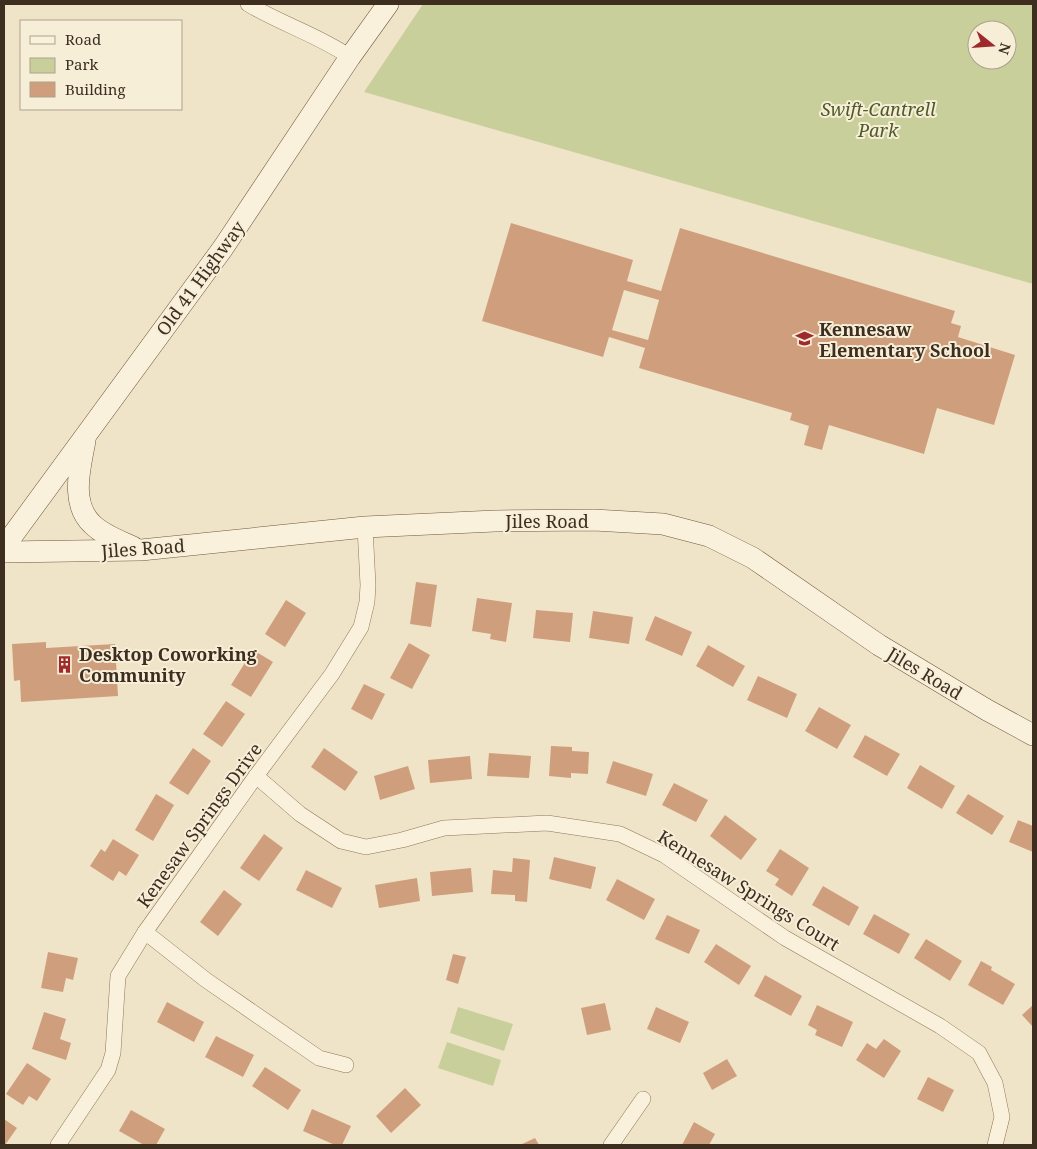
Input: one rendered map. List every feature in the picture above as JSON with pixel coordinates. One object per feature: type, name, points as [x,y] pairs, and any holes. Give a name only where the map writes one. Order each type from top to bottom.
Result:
[{"type":"street","points":[[248,4],[277,20],[326,42],[350,57]]},
{"type":"street","name":"Old 41 Highway","points":[[4,547],[223,248],[350,57],[388,4]]},
{"type":"street","points":[[86,435],[78,476],[79,496],[83,511],[91,523],[100,531],[138,550]]},
{"type":"street","name":"Jiles Road","points":[[4,552],[138,550],[365,527],[495,521],[594,520],[663,524],[709,536],[753,558],[879,645],[954,691],[1033,735]]},
{"type":"street","name":"Kenesaw Springs Drive","points":[[64,1143],[108,1070],[114,1053],[118,976],[145,932],[256,776],[332,674],[360,627],[367,602],[368,585],[365,527]]},
{"type":"street","name":"Kennesaw Springs Court","points":[[256,776],[300,814],[342,841],[366,847],[402,840],[444,828],[547,823],[620,834],[664,855],[784,938],[940,1026],[979,1053],[996,1083],[1002,1117],[995,1145]]},
{"type":"street","points":[[145,932],[206,980],[319,1058],[346,1066]]},
{"type":"street","points":[[611,1145],[643,1099]]},
{"type":"green space","name":"Swift-Cantrell Park","points":[[423,4],[1033,4],[1033,284],[364,92]]},
{"type":"green space","points":[[458,1007],[513,1024],[504,1051],[450,1033]]},
{"type":"green space","points":[[447,1042],[501,1060],[493,1086],[438,1068]]},
{"type":"building","name":"Kennesaw Elementary School","points":[[511,223],[633,260],[627,281],[661,291],[680,228],[955,311],[951,323],[961,326],[958,337],[1015,355],[994,425],[937,408],[924,454],[829,425],[822,450],[804,445],[809,426],[790,420],[792,413],[639,368],[645,348],[609,337],[603,357],[482,321]],"holes":[[[624,290],[659,300],[648,340],[612,330]]]},
{"type":"building","points":[[416,582],[437,585],[431,627],[410,624]]},
{"type":"building","points":[[477,598],[512,603],[506,642],[490,639],[491,634],[472,631]]},
{"type":"building","points":[[286,600],[306,613],[285,647],[265,634]]},
{"type":"building","points":[[536,610],[573,613],[570,642],[533,638]]},
{"type":"building","points":[[593,611],[633,617],[629,644],[589,638]]},
{"type":"building","points":[[655,616],[692,632],[682,656],[645,640]]},
{"type":"building","name":"Desktop Coworking Community","points":[[46,642],[46,648],[115,644],[118,696],[21,702],[20,680],[14,681],[12,644]]},
{"type":"building","points":[[409,643],[430,655],[412,689],[390,678]]},
{"type":"building","points":[[708,645],[745,666],[733,687],[696,666]]},
{"type":"building","points":[[253,650],[273,662],[251,697],[231,685]]},
{"type":"building","points":[[758,676],[797,694],[787,718],[747,700]]},
{"type":"building","points":[[364,684],[385,694],[372,720],[351,709]]},
{"type":"building","points":[[226,701],[245,714],[222,747],[203,734]]},
{"type":"building","points":[[819,707],[851,725],[837,749],[805,731]]},
{"type":"building","points":[[865,735],[900,754],[887,776],[853,757]]},
{"type":"building","points":[[551,746],[572,747],[572,751],[589,752],[588,774],[571,773],[571,778],[549,776]]},
{"type":"building","points":[[193,748],[211,761],[188,795],[169,783]]},
{"type":"building","points":[[324,748],[358,772],[345,791],[311,767]]},
{"type":"building","points":[[489,753],[531,756],[529,778],[487,776]]},
{"type":"building","points":[[470,756],[472,779],[430,783],[428,760]]},
{"type":"building","points":[[613,761],[653,774],[646,796],[606,783]]},
{"type":"building","points":[[920,765],[955,786],[942,809],[907,788]]},
{"type":"building","points":[[408,766],[415,789],[380,800],[374,776]]},
{"type":"building","points":[[674,783],[708,800],[696,822],[662,805]]},
{"type":"building","points":[[156,794],[174,805],[153,841],[135,830]]},
{"type":"building","points":[[968,794],[1004,816],[992,835],[956,813]]},
{"type":"building","points":[[725,815],[757,839],[741,860],[710,836]]},
{"type":"building","points":[[1018,820],[1033,826],[1033,852],[1009,842]]},
{"type":"building","points":[[264,834],[283,848],[259,881],[240,868]]},
{"type":"building","points":[[113,839],[139,855],[126,876],[119,871],[113,881],[90,866],[101,849],[105,852]]},
{"type":"building","points":[[780,849],[809,868],[792,896],[775,885],[779,879],[766,871]]},
{"type":"building","points":[[554,857],[596,867],[591,889],[549,879]]},
{"type":"building","points":[[513,858],[530,860],[527,902],[515,901],[515,895],[491,894],[493,870],[512,872]]},
{"type":"building","points":[[471,868],[473,892],[432,896],[430,872]]},
{"type":"building","points":[[306,870],[342,888],[332,908],[296,890]]},
{"type":"building","points":[[417,878],[420,901],[379,908],[375,885]]},
{"type":"building","points":[[617,879],[655,899],[644,920],[606,900]]},
{"type":"building","points":[[823,886],[859,907],[849,926],[812,905]]},
{"type":"building","points":[[224,890],[242,904],[218,936],[200,922]]},
{"type":"building","points":[[874,914],[910,934],[899,954],[863,934]]},
{"type":"building","points":[[667,915],[700,930],[689,954],[655,939]]},
{"type":"building","points":[[926,939],[962,961],[950,981],[914,958]]},
{"type":"building","points":[[716,944],[751,966],[739,985],[704,962]]},
{"type":"building","points":[[48,952],[78,958],[73,980],[66,978],[63,992],[41,988]]},
{"type":"building","points":[[453,954],[466,957],[458,984],[446,980]]},
{"type":"building","points":[[981,961],[992,967],[991,970],[1015,984],[1003,1005],[968,985]]},
{"type":"building","points":[[765,975],[802,996],[791,1016],[754,996]]},
{"type":"building","points":[[167,1002],[204,1022],[194,1042],[157,1022]]},
{"type":"building","points":[[605,1003],[611,1030],[587,1035],[581,1008]]},
{"type":"building","points":[[817,1005],[853,1022],[842,1047],[815,1035],[817,1030],[808,1025]]},
{"type":"building","points":[[1033,1005],[1033,1027],[1022,1015]]},
{"type":"building","points":[[656,1007],[689,1022],[680,1043],[647,1029]]},
{"type":"building","points":[[44,1012],[66,1019],[60,1039],[71,1043],[66,1060],[32,1049]]},
{"type":"building","points":[[216,1036],[254,1055],[243,1077],[205,1057]]},
{"type":"building","points":[[884,1039],[901,1051],[884,1078],[856,1060],[867,1043],[876,1049]]},
{"type":"building","points":[[727,1059],[737,1076],[712,1090],[703,1073]]},
{"type":"building","points":[[27,1063],[51,1079],[37,1101],[29,1096],[23,1105],[6,1094]]},
{"type":"building","points":[[265,1067],[301,1090],[288,1110],[252,1086]]},
{"type":"building","points":[[928,1077],[954,1090],[943,1112],[917,1099]]},
{"type":"building","points":[[405,1088],[421,1105],[391,1133],[376,1116]]},
{"type":"building","points":[[312,1109],[351,1126],[342,1145],[335,1145],[303,1131]]},
{"type":"building","points":[[131,1110],[165,1129],[156,1145],[144,1145],[119,1131]]},
{"type":"building","points":[[4,1119],[17,1128],[5,1145],[4,1145]]},
{"type":"building","points":[[694,1122],[715,1134],[709,1145],[682,1145]]},
{"type":"building","points":[[535,1138],[539,1145],[520,1145]]},
{"type":"place","name":"Kennesaw Elementary School","points":[[805,339]]},
{"type":"place","name":"Desktop Coworking Community","points":[[65,664]]}]
